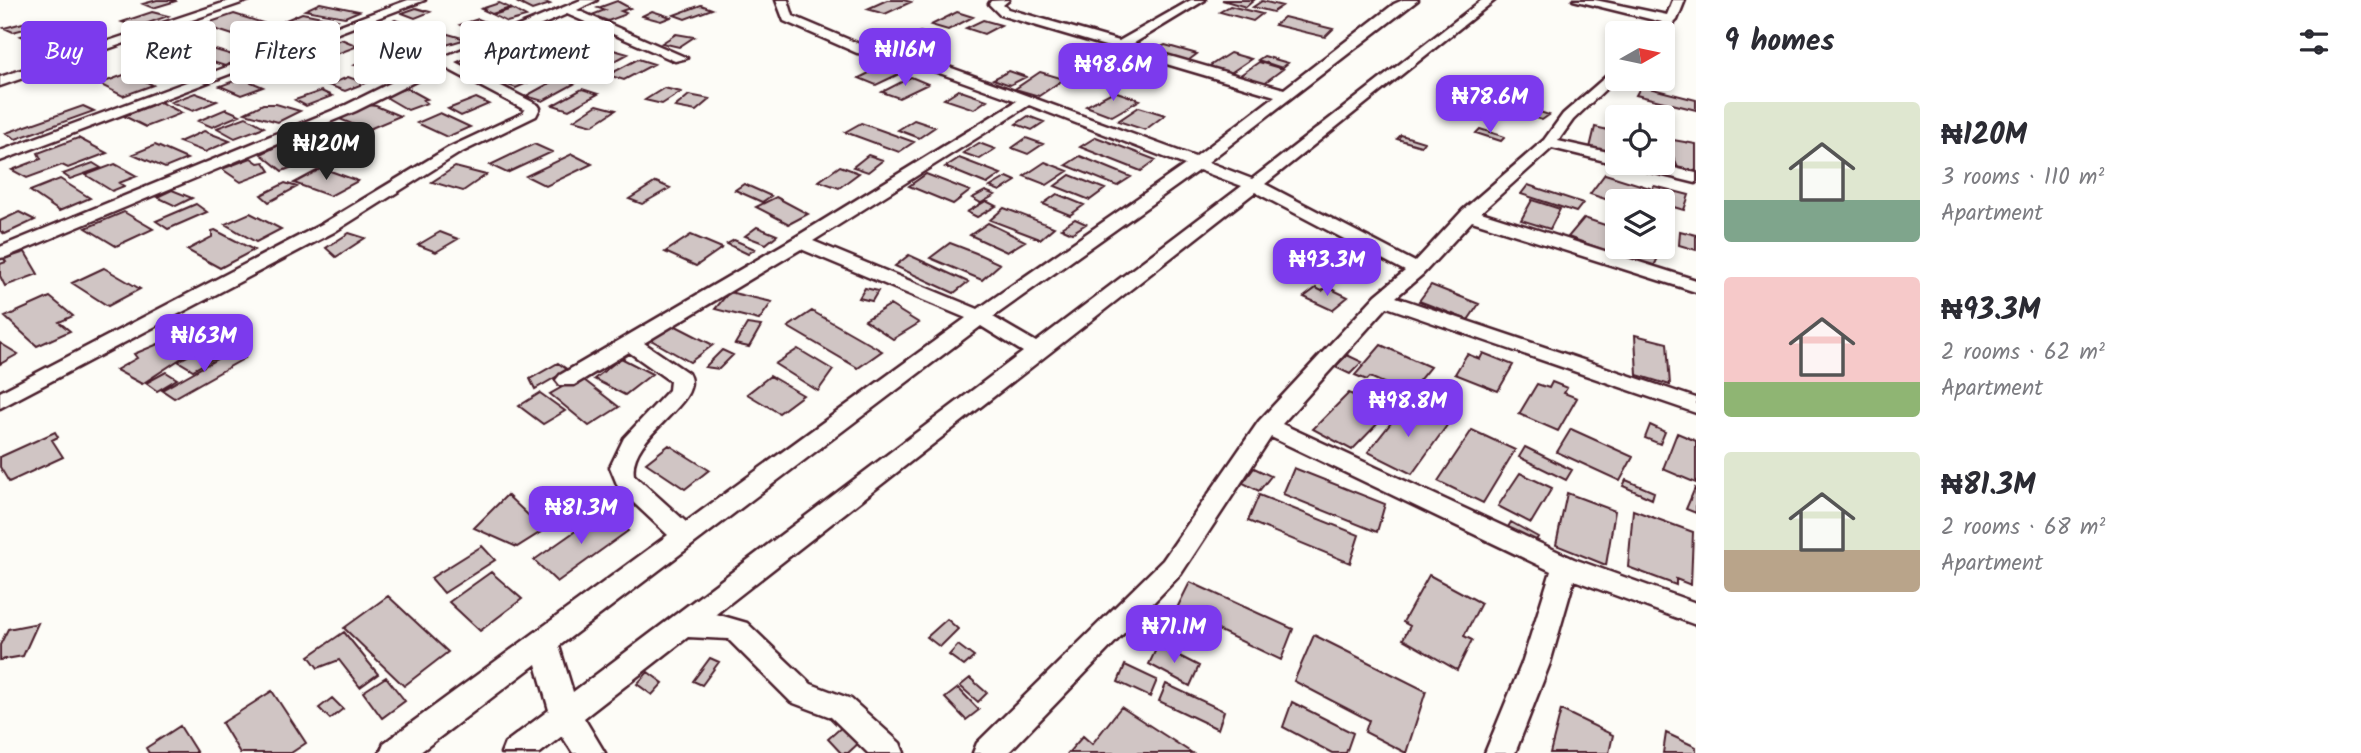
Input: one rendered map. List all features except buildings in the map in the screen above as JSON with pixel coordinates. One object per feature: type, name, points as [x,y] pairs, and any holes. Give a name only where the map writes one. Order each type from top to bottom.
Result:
[{"type":"street","points":[[0,82],[244,0]]},
{"type":"street","points":[[0,156],[419,0]]},
{"type":"street","points":[[446,61],[591,0]]},
{"type":"street","points":[[782,0],[788,18],[820,34],[862,50],[900,54],[1199,162],[1254,185],[1417,270]]},
{"type":"street","points":[[1003,0],[995,4],[1004,12],[1285,94]]},
{"type":"street","points":[[1120,46],[1199,0]]},
{"type":"street","points":[[395,753],[980,317],[1199,162],[1398,7],[1412,0]]},
{"type":"street","points":[[516,753],[1254,185],[1489,0]]},
{"type":"street","points":[[1579,0],[1671,20],[1679,0]]},
{"type":"street","points":[[567,10],[680,58]]},
{"type":"street","points":[[0,401],[288,250],[375,201],[453,151],[534,112],[533,108],[446,63]]},
{"type":"street","points":[[988,753],[1172,567],[1267,426],[1384,299],[1417,270],[1469,214],[1549,143],[1568,117],[1605,82]]},
{"type":"street","points":[[0,253],[351,108],[400,84]]},
{"type":"street","points":[[567,380],[800,242],[1028,100]]},
{"type":"street","points":[[1549,143],[1605,156]]},
{"type":"street","points":[[1675,173],[1696,178]]},
{"type":"street","points":[[1469,214],[1696,286]]},
{"type":"street","points":[[800,242],[980,317],[1037,352]]},
{"type":"street","points":[[1384,299],[1696,406]]},
{"type":"street","points":[[630,343],[681,378],[680,392],[628,447],[621,460],[623,478],[686,536]]},
{"type":"street","points":[[1267,426],[1565,566],[1696,614]]},
{"type":"street","points":[[1500,753],[1536,663],[1565,566]]},
{"type":"street","points":[[683,625],[722,626],[737,631],[801,693],[841,708],[889,753]]},
{"type":"street","points":[[544,642],[565,715],[590,753]]}]
